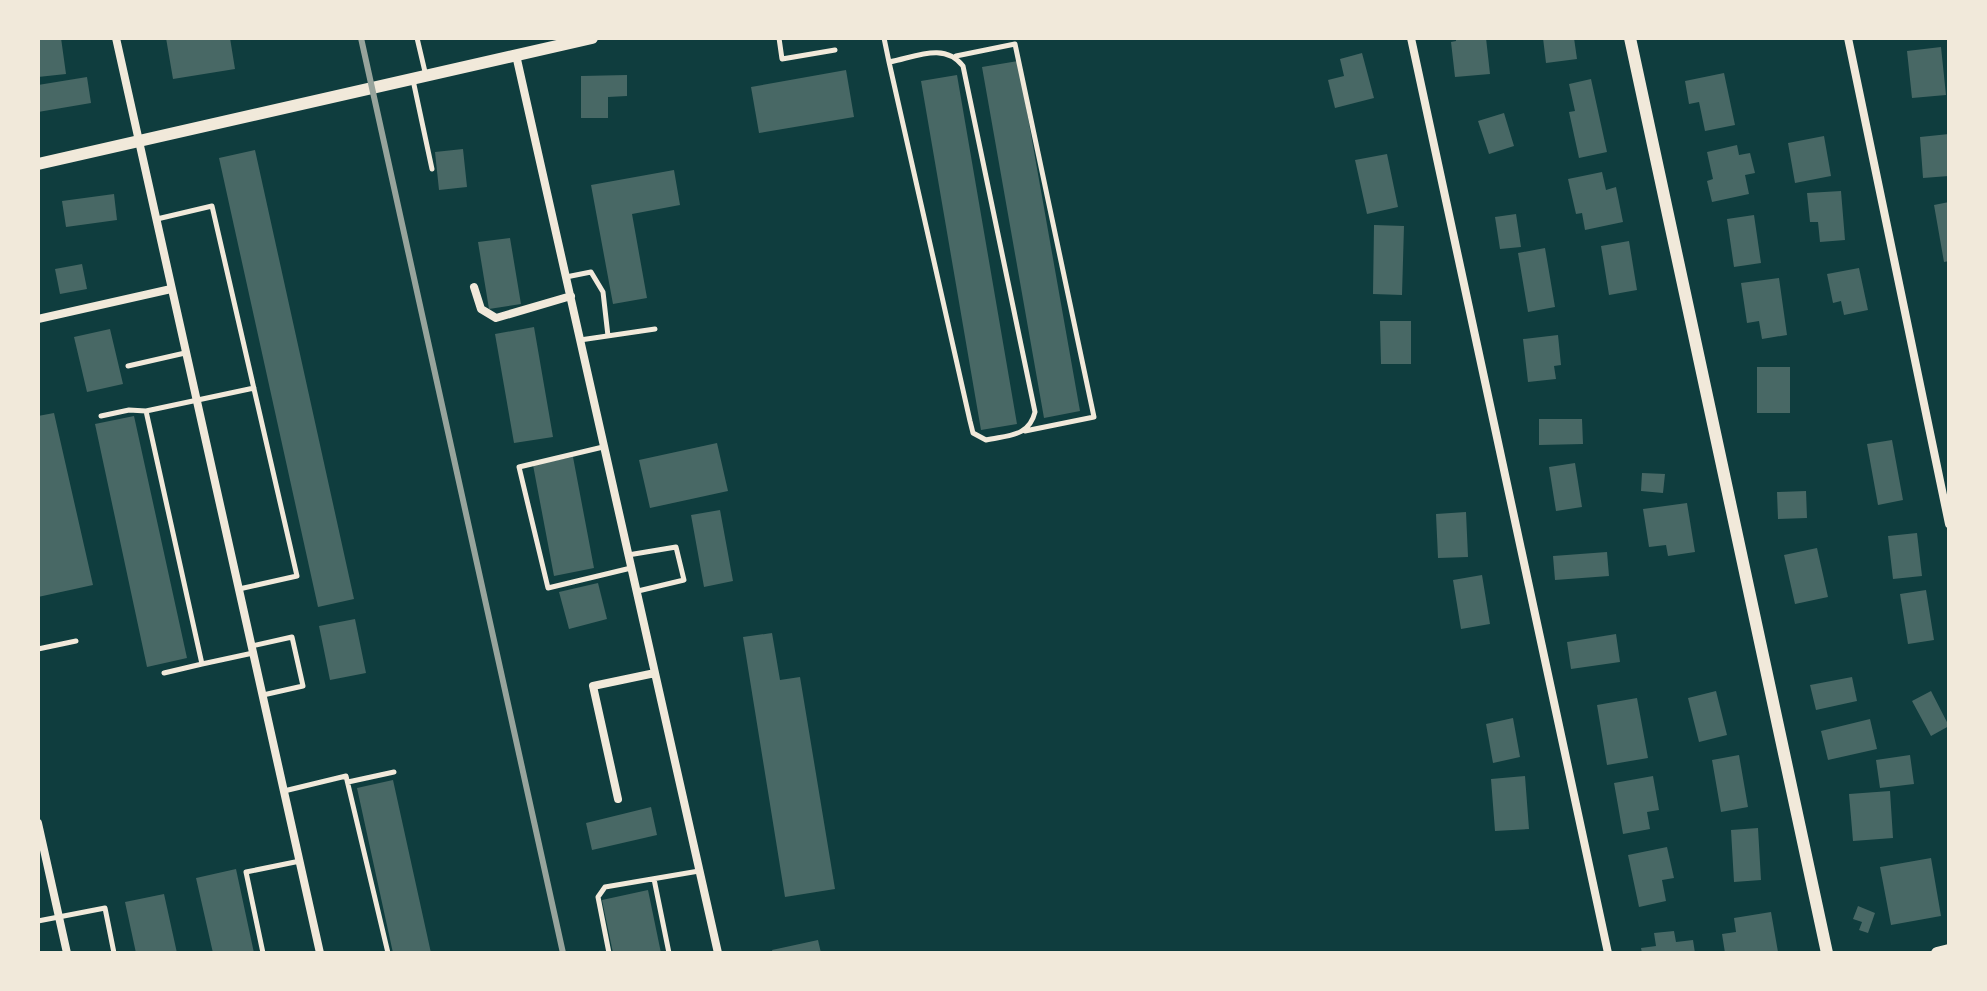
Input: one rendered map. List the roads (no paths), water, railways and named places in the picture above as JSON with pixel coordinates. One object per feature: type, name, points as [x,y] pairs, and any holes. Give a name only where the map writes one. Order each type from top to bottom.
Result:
[{"type":"street","points":[[116,38],[320,953]]},
{"type":"street","points":[[38,164],[592,38]]},
{"type":"street","points":[[1411,38],[1608,953]]},
{"type":"street","points":[[1630,38],[1827,953]]},
{"type":"street","points":[[1848,38],[1949,524]]},
{"type":"street","points":[[516,55],[718,953]]},
{"type":"street","points":[[474,287],[481,309],[496,318],[571,296]]},
{"type":"street","points":[[38,319],[171,289]]},
{"type":"street","points":[[618,799],[593,686],[655,673]]},
{"type":"street","points":[[38,823],[67,953]]},
{"type":"street","points":[[1937,953],[1949,950]]},
{"type":"lane","points":[[417,38],[419,78],[432,169]]},
{"type":"lane","points":[[779,38],[782,59],[835,50]]},
{"type":"lane","points":[[884,38],[973,433],[986,440],[1094,417],[1015,44],[956,56]]},
{"type":"lane","points":[[889,62],[945,51],[956,56],[963,66],[1035,412],[1032,424],[1024,431]]},
{"type":"lane","points":[[156,219],[212,206],[297,576],[239,589]]},
{"type":"lane","points":[[566,277],[591,272],[603,292],[608,336]]},
{"type":"lane","points":[[580,340],[655,329]]},
{"type":"lane","points":[[128,366],[185,353]]},
{"type":"lane","points":[[101,416],[129,410],[146,411],[254,388]]},
{"type":"lane","points":[[146,411],[202,664]]},
{"type":"lane","points":[[604,447],[519,467],[548,588],[631,568]]},
{"type":"lane","points":[[628,555],[676,547],[684,580],[637,591]]},
{"type":"lane","points":[[164,673],[292,637],[303,686],[263,695]]},
{"type":"lane","points":[[38,649],[76,641]]},
{"type":"lane","points":[[348,782],[394,772]]},
{"type":"lane","points":[[284,791],[346,776],[388,953]]},
{"type":"lane","points":[[263,953],[246,872],[300,861]]},
{"type":"lane","points":[[609,953],[598,897],[605,887],[699,871]]},
{"type":"lane","points":[[654,879],[669,953]]},
{"type":"lane","points":[[38,921],[105,908],[114,953]]},
{"type":"railway","points":[[361,38],[563,953]]}]
